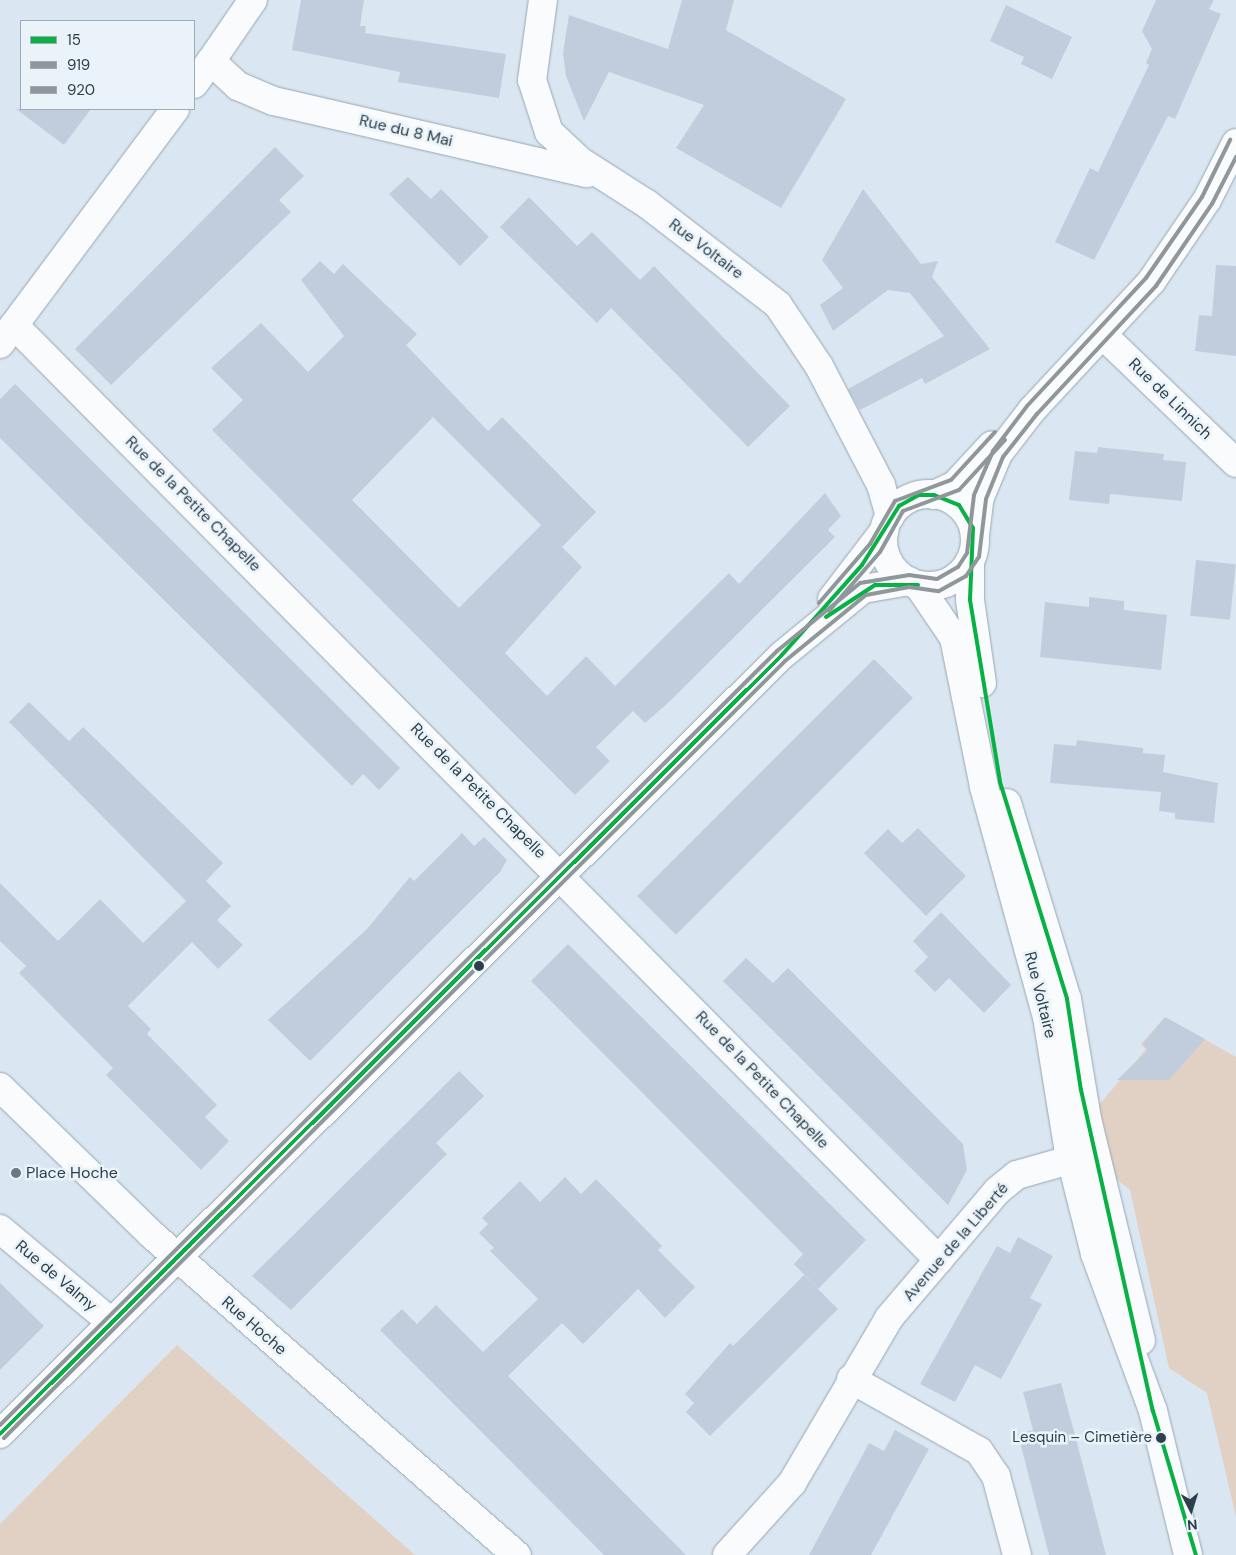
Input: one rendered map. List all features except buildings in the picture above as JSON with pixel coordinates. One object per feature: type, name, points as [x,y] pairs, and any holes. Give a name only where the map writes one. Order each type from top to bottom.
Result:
[{"type":"street","points":[[195,83],[253,0]]},
{"type":"street","name":"Rue Voltaire","points":[[543,0],[532,80],[541,118],[563,148],[612,181],[762,291],[789,319],[819,366],[881,485],[887,524]]},
{"type":"street","name":"Rue du 8 Mai","points":[[211,61],[238,86],[274,101],[552,162],[612,181]]},
{"type":"street","points":[[7,335],[174,110]]},
{"type":"street","points":[[782,656],[863,590],[913,583],[951,581],[970,561],[989,470],[1032,410],[1104,336],[1189,229],[1236,143]]},
{"type":"street","name":"Rue de la Petite Chapelle","points":[[7,335],[561,874],[939,1260]]},
{"type":"street","name":"Rue de Linnich","points":[[1104,336],[1236,463]]},
{"type":"street","points":[[0,1434],[112,1323],[176,1256],[782,656],[862,565],[887,524],[912,498],[934,495],[955,485],[1003,432],[1032,410]]},
{"type":"street","points":[[934,495],[959,505],[975,535]]},
{"type":"street","points":[[887,524],[888,561],[913,583]]},
{"type":"street","name":"Rue Voltaire","points":[[970,561],[975,642],[1000,782],[1067,999],[1083,1155]]},
{"type":"street","name":"Rue Voltaire","points":[[913,583],[954,638],[984,787],[1153,1411],[1180,1513],[1188,1555]]},
{"type":"street","name":"Rue Hoche","points":[[0,1087],[176,1256],[517,1555]]},
{"type":"street","name":"Avenue de la Liberté","points":[[727,1555],[792,1484],[851,1379],[889,1318],[997,1191],[1017,1175],[1083,1155]]},
{"type":"street","name":"Rue de Valmy","points":[[0,1229],[112,1323]]},
{"type":"street","points":[[851,1379],[979,1451],[996,1476],[1017,1555]]},
{"type":"street","name":"Rue Voltaire","points":[[1180,1513],[1196,1555]]},
{"type":"shaded area","points":[[1165,1017],[1236,1057],[1236,1517],[1207,1393],[1169,1368],[1130,1190],[1116,1179],[1099,1105],[1146,1049],[1141,1044]]},
{"type":"shaded area","points":[[177,1345],[415,1555],[0,1555],[0,1524]]},
{"type":"transit line","name":"920","points":[[0,1425],[777,651],[860,583],[909,575],[937,579],[958,567],[967,553],[974,495],[993,451],[1027,406],[1146,278],[1202,197],[1230,140]]},
{"type":"transit line","name":"919","points":[[4,1438],[785,661],[866,595],[909,587],[939,591],[966,576],[979,557],[986,499],[1003,457],[1037,414],[1156,286],[1212,204],[1236,157]]},
{"type":"transit line","name":"920","points":[[819,603],[870,544],[895,501],[951,480],[995,432]]},
{"type":"transit line","name":"919","points":[[829,611],[880,552],[903,511],[959,490],[1005,440]]},
{"type":"transit line","name":"15","points":[[0,1434],[781,656],[862,565],[899,506],[919,495],[934,495],[959,505],[973,528],[970,600],[1000,782],[1067,999],[1081,1090],[1153,1411],[1196,1555]]},
{"type":"transit line","name":"15","points":[[826,617],[875,585],[918,585]]},
{"type":"place","name":"Place Hoche","points":[[16,1173]]},
{"type":"place","name":"Lesquin – Cimetière","points":[[1161,1438]]}]
